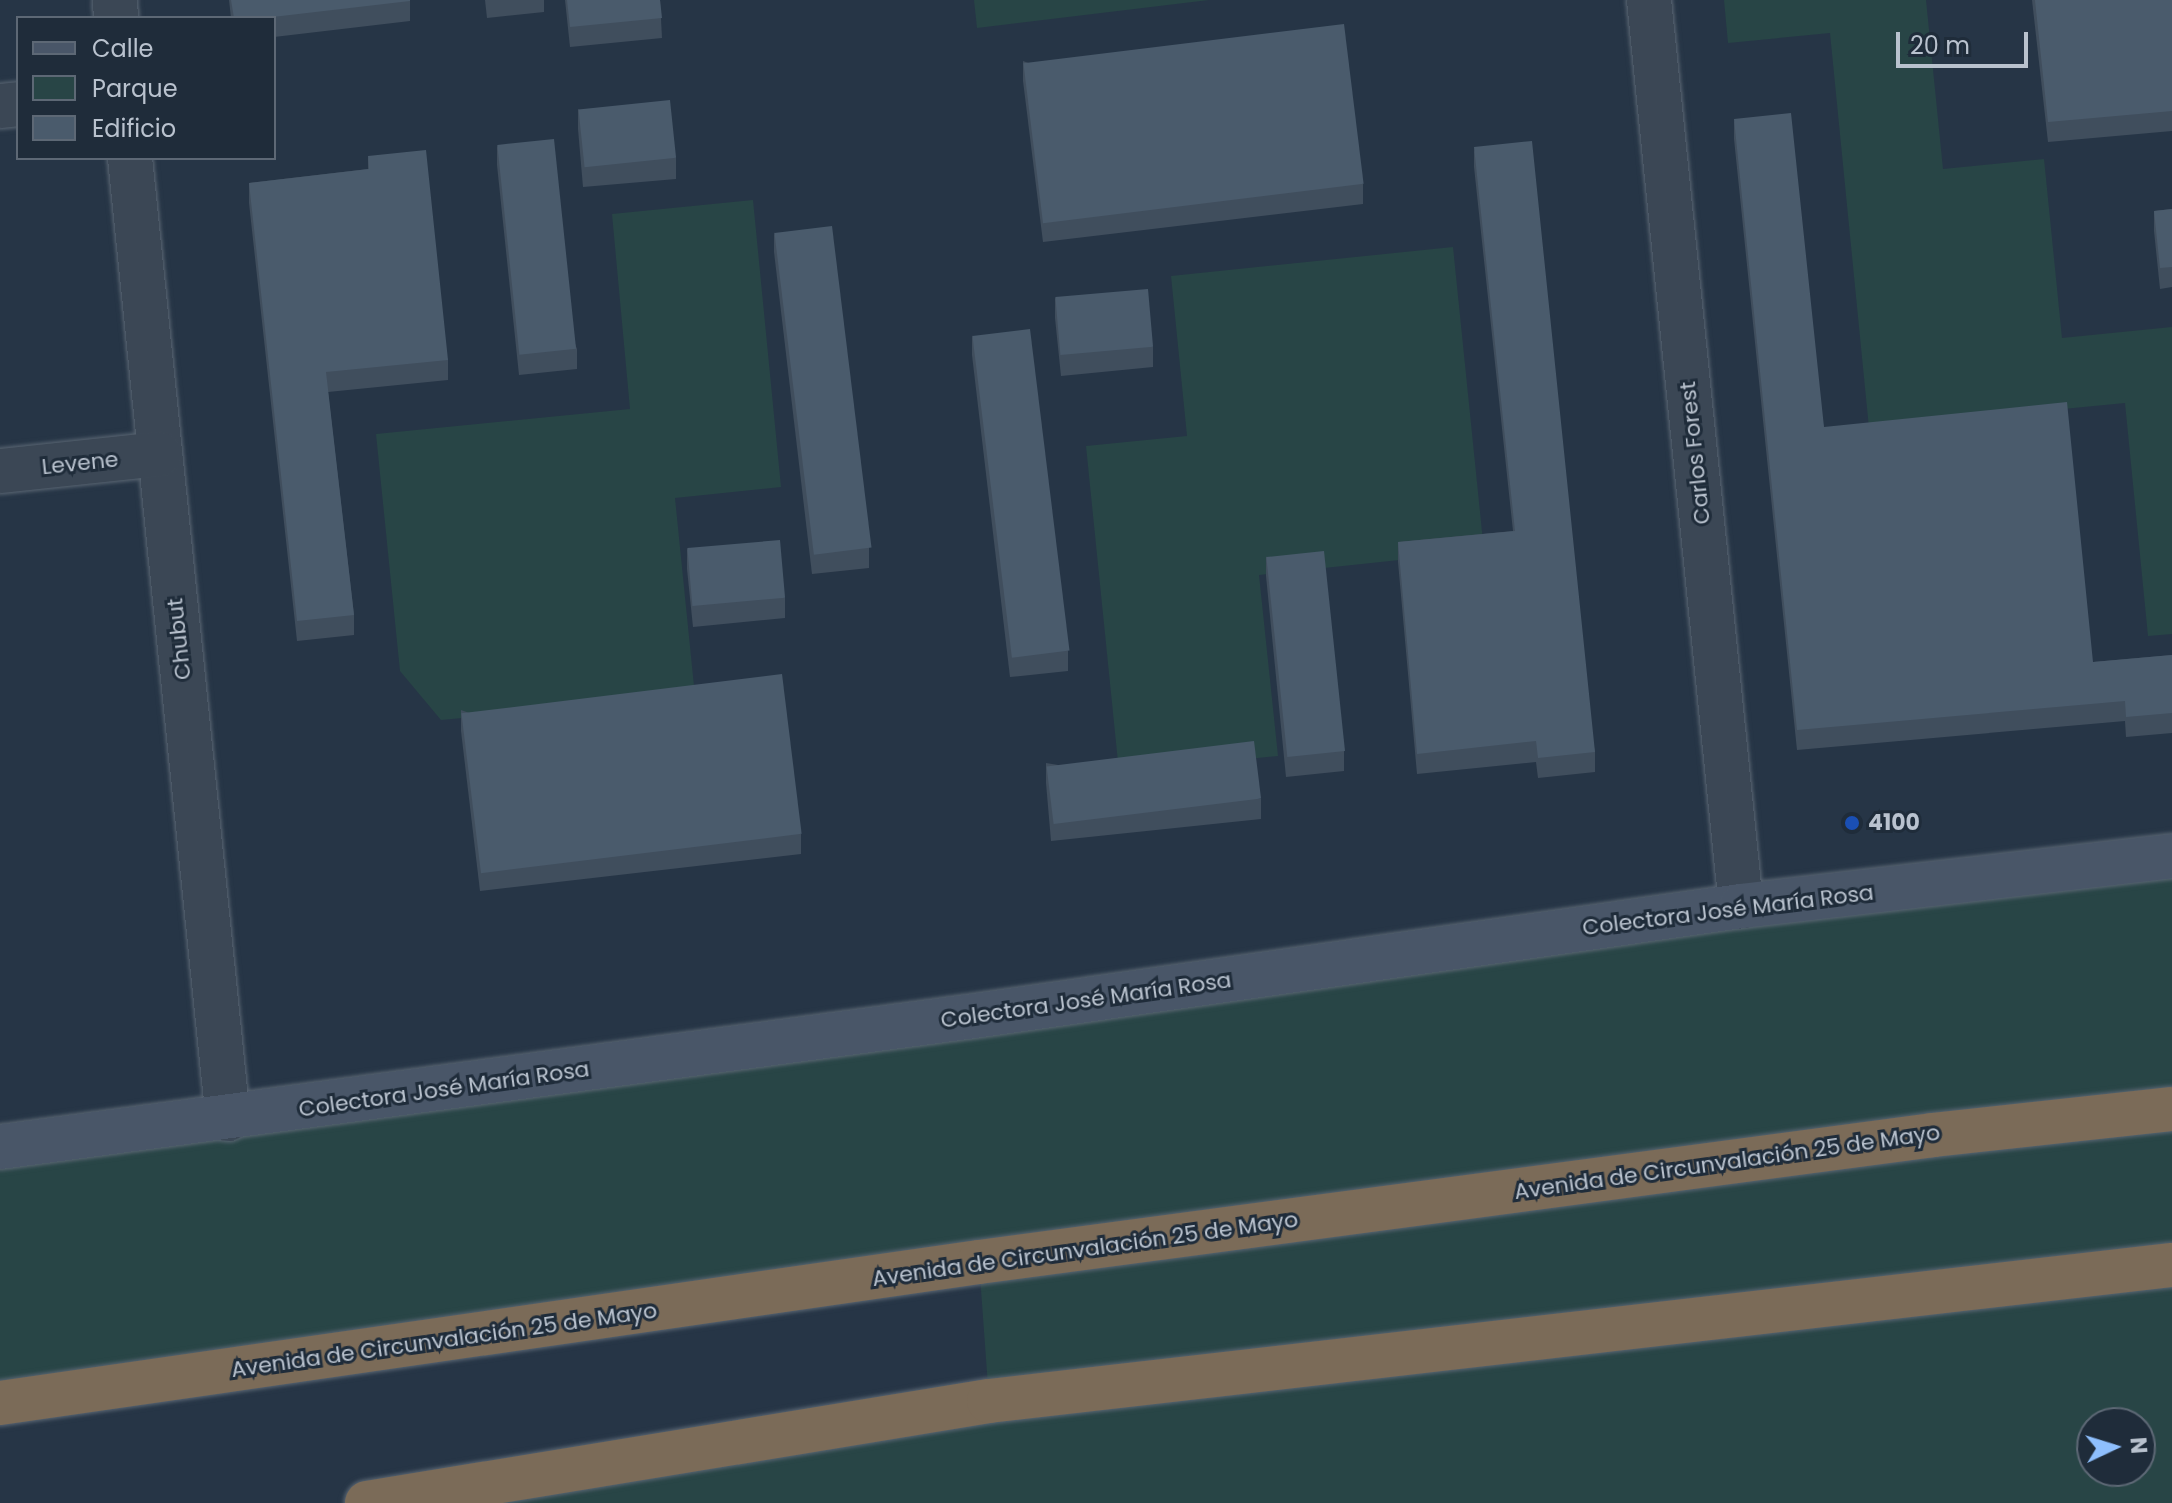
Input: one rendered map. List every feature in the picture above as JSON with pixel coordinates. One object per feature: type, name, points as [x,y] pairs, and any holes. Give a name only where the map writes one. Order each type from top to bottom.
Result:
[{"type":"highway","points":[[1933,1135],[2172,1082]]},
{"type":"highway","name":"Avenida de Circunvalación 25 de Mayo","points":[[0,1403],[979,1262],[1933,1135],[2172,1109]]},
{"type":"highway","points":[[367,1503],[989,1401],[2171,1265]]},
{"type":"main road","name":"Colectora José María Rosa","points":[[0,1147],[228,1119],[1741,906],[2172,856]]},
{"type":"street","name":"Carlos Forest","points":[[1649,0],[1741,906]]},
{"type":"street","name":"Chubut","points":[[130,160],[228,1119]]},
{"type":"street","name":"Levene","points":[[0,471],[160,454]]},
{"type":"green space","points":[[974,0],[1209,0],[977,28]]},
{"type":"green space","points":[[1724,0],[1926,0],[1943,169],[2044,159],[2062,338],[2172,327],[2172,634],[2148,636],[2125,403],[1869,428],[1830,33],[1728,43]]},
{"type":"green space","points":[[753,200],[781,487],[675,498],[695,696],[441,720],[400,671],[376,434],[630,409],[612,214]]},
{"type":"green space","points":[[1453,247],[1484,551],[1259,575],[1278,756],[1119,772],[1086,446],[1187,436],[1171,276]]},
{"type":"green space","points":[[2172,856],[2172,1503],[367,1503],[989,1400],[979,1262],[0,1403],[0,1147]]},
{"type":"building","points":[[231,0],[410,0],[276,17],[234,16]]},
{"type":"building","points":[[567,0],[660,0],[662,18],[570,27]]},
{"type":"building","points":[[2035,0],[2172,0],[2172,111],[2048,122]]},
{"type":"building","points":[[1344,24],[1364,184],[1043,223],[1023,63]]},
{"type":"building","points":[[670,100],[676,158],[585,167],[579,110]]},
{"type":"building","points":[[1791,113],[1824,427],[2067,402],[2093,662],[2172,655],[2172,713],[2126,717],[2125,701],[1797,730],[1734,119]]},
{"type":"building","points":[[554,139],[576,349],[519,355],[497,145]]},
{"type":"building","points":[[1532,141],[1595,752],[1538,758],[1536,741],[1417,754],[1398,542],[1515,531],[1474,147]]},
{"type":"building","points":[[426,150],[448,360],[326,372],[354,615],[297,621],[249,183],[369,169],[368,156]]},
{"type":"building","points":[[2172,209],[2172,267],[2160,268],[2154,211]]},
{"type":"building","points":[[832,226],[871,548],[814,555],[774,233]]},
{"type":"building","points":[[1148,289],[1153,347],[1060,355],[1055,297]]},
{"type":"building","points":[[1030,329],[1069,651],[1012,658],[972,336]]},
{"type":"building","points":[[780,540],[785,598],[692,606],[687,548]]},
{"type":"building","points":[[1324,551],[1345,751],[1287,757],[1266,557]]},
{"type":"building","points":[[782,674],[802,834],[481,873],[461,713]]},
{"type":"building","points":[[1254,741],[1261,799],[1054,824],[1047,766]]},
{"type":"place","name":"4100","points":[[1852,823]]}]
